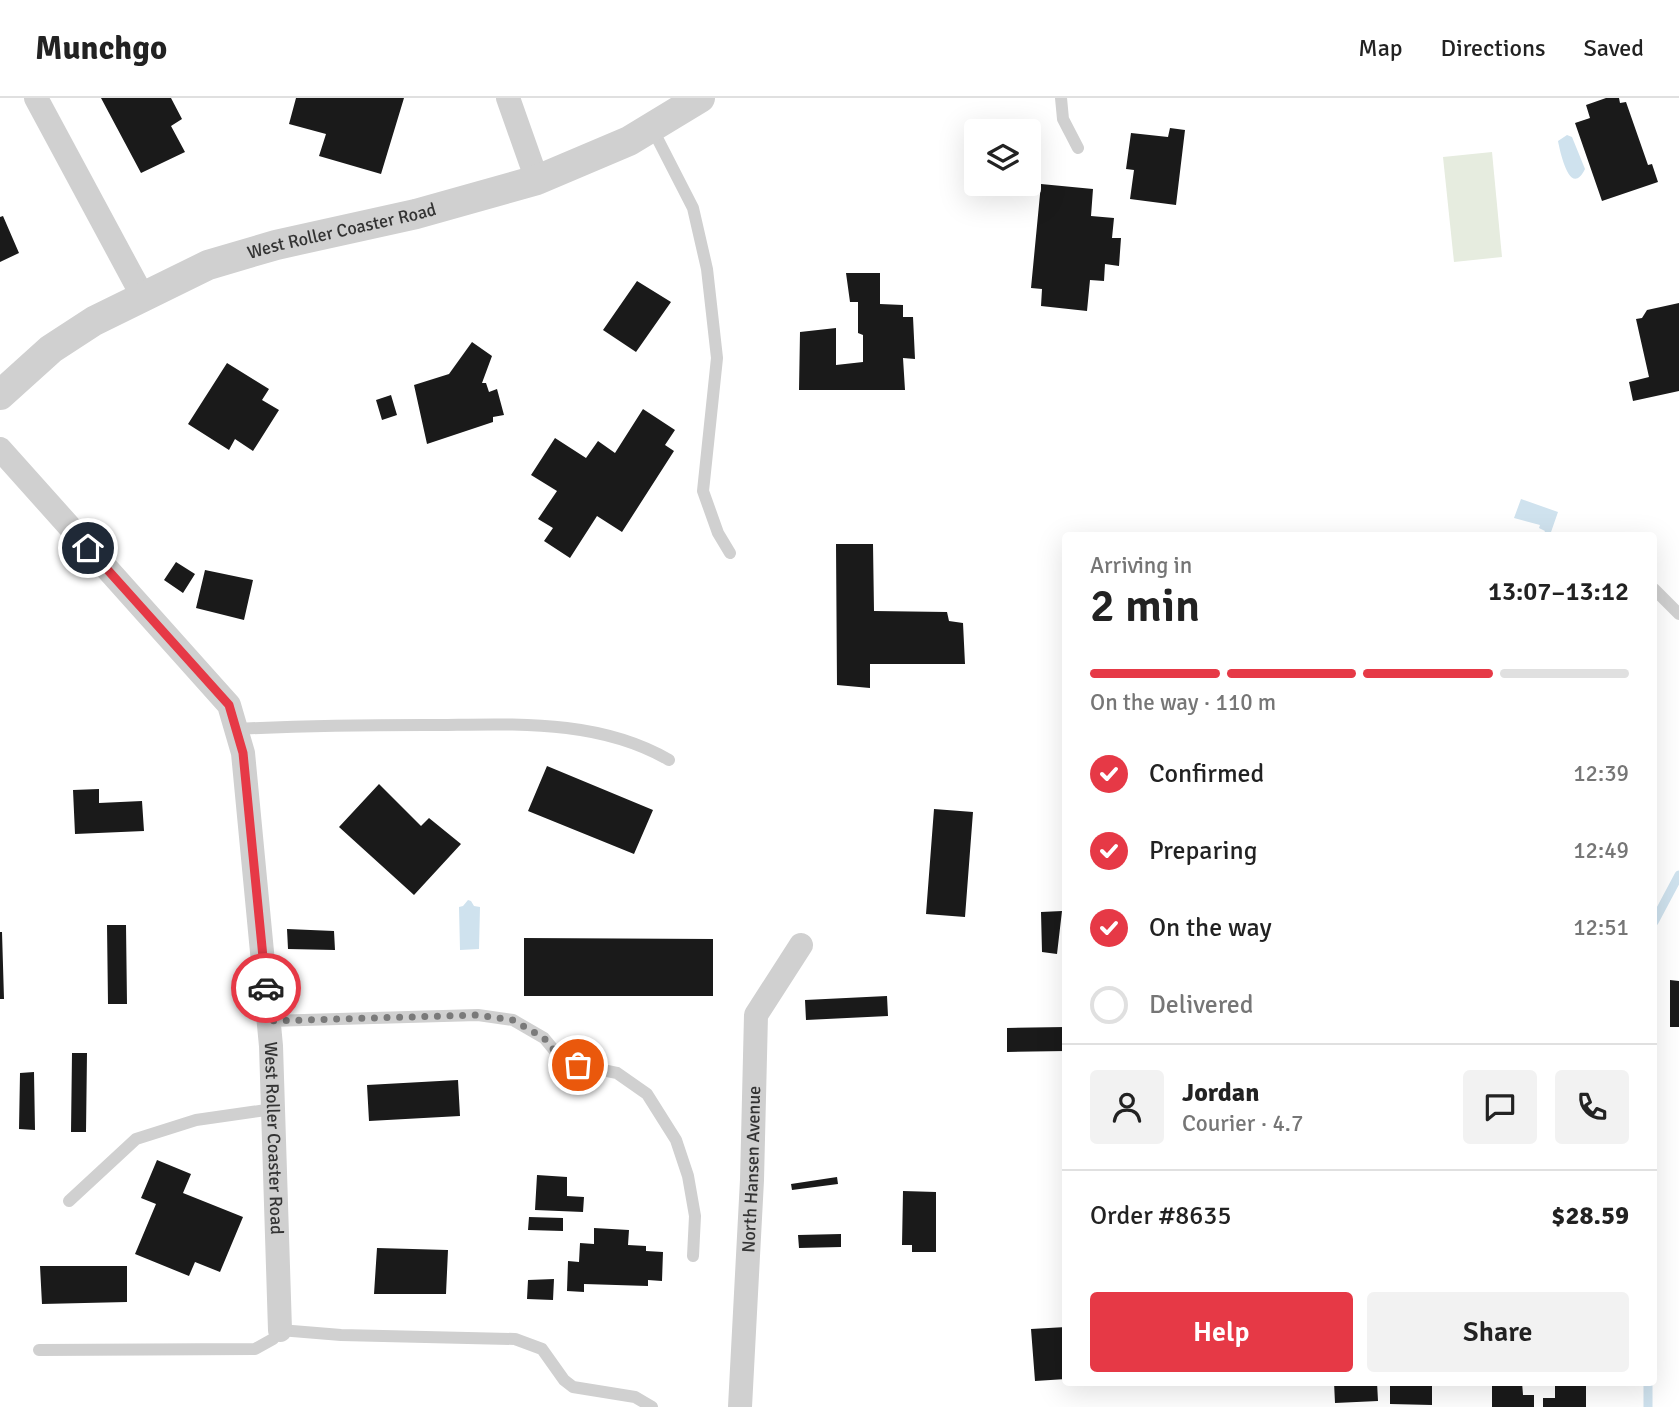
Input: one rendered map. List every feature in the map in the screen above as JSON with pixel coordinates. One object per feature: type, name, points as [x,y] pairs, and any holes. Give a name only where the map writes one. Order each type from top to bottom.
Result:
[{"type":"street","points":[[36,98],[142,295]]},
{"type":"street","points":[[508,98],[537,180]]},
{"type":"street","name":"West Roller Coaster Road","points":[[0,395],[51,349],[94,321],[142,295],[208,265],[276,245],[416,214],[537,180],[629,141],[700,98]]},
{"type":"street","name":"West Roller Coaster Road","points":[[0,449],[229,705],[243,753],[269,1021],[280,1330]]},
{"type":"street","name":"North Hansen Avenue","points":[[740,1407],[752,1180],[756,1015],[801,945]]},
{"type":"lane","points":[[1061,98],[1063,119],[1078,148]]},
{"type":"lane","points":[[651,127],[693,208],[707,269],[718,358],[703,491],[718,533],[730,553]]},
{"type":"lane","points":[[1657,592],[1679,614]]},
{"type":"lane","points":[[236,729],[337,724],[502,724],[570,728],[609,735],[649,748],[669,760]]},
{"type":"lane","points":[[269,1021],[478,1015],[513,1020],[544,1038],[559,1056],[578,1065],[617,1073],[647,1094],[676,1140],[688,1176],[695,1216],[692,1256]]},
{"type":"lane","points":[[69,1201],[136,1139],[196,1121],[273,1109]]},
{"type":"lane","points":[[39,1350],[255,1349],[273,1339],[280,1330],[341,1335],[515,1339],[542,1349],[564,1380],[573,1387],[635,1397],[652,1407]]},
{"type":"shaded area","points":[[1492,152],[1502,257],[1454,262],[1443,157]]},
{"type":"water","points":[[1567,135],[1572,137],[1585,169],[1580,177],[1575,179],[1567,170],[1558,141]]},
{"type":"water","points":[[1521,499],[1558,512],[1551,532],[1544,532],[1539,528],[1540,525],[1514,518]]},
{"type":"water","points":[[468,900],[474,906],[480,907],[479,949],[460,950],[459,907]]},
{"type":"building","points":[[101,98],[171,98],[182,119],[171,126],[185,152],[141,173]]},
{"type":"building","points":[[296,98],[404,98],[381,174],[319,156],[326,134],[289,124]]},
{"type":"building","points":[[1606,98],[1619,98],[1620,103],[1626,102],[1648,165],[1652,164],[1658,182],[1602,201],[1575,123],[1590,118],[1586,105]]},
{"type":"building","points":[[1170,128],[1185,130],[1176,205],[1130,199],[1134,170],[1126,169],[1131,133],[1168,137]]},
{"type":"building","points":[[1041,184],[1093,189],[1091,216],[1114,218],[1112,238],[1121,238],[1119,266],[1105,264],[1104,281],[1090,280],[1087,311],[1041,306],[1042,289],[1031,288]]},
{"type":"building","points":[[3,216],[19,253],[0,262],[0,217]]},
{"type":"building","points":[[846,273],[880,273],[880,304],[903,305],[903,317],[913,317],[915,359],[903,358],[905,390],[799,390],[800,332],[836,328],[836,365],[863,362],[863,335],[858,333],[858,302],[850,302]]},
{"type":"building","points":[[637,281],[671,302],[636,352],[603,330]]},
{"type":"building","points":[[1679,303],[1679,391],[1633,401],[1629,382],[1649,377],[1636,319],[1642,318],[1647,310]]},
{"type":"building","points":[[472,342],[492,356],[482,383],[486,383],[489,392],[497,389],[504,415],[493,417],[493,422],[427,444],[414,385],[449,374]]},
{"type":"building","points":[[227,363],[269,389],[262,400],[279,410],[253,451],[235,439],[229,450],[188,424]]},
{"type":"building","points":[[391,395],[397,415],[382,420],[376,400]]},
{"type":"building","points":[[643,409],[675,430],[665,445],[674,451],[622,532],[597,516],[570,558],[544,541],[553,528],[538,519],[557,491],[531,475],[555,438],[586,458],[598,441],[615,453]]},
{"type":"building","points":[[836,544],[873,544],[874,611],[947,612],[949,621],[963,623],[965,664],[870,664],[870,688],[837,685]]},
{"type":"building","points":[[176,562],[195,574],[183,593],[164,580]]},
{"type":"building","points":[[205,570],[253,580],[244,620],[196,608]]},
{"type":"building","points":[[547,766],[653,810],[634,854],[528,811]]},
{"type":"building","points":[[379,784],[421,826],[429,818],[461,844],[414,895],[339,827]]},
{"type":"building","points":[[99,789],[99,803],[142,801],[144,831],[75,834],[73,790]]},
{"type":"building","points":[[934,809],[973,812],[965,917],[926,914]]},
{"type":"building","points":[[1062,911],[1057,954],[1042,952],[1041,912]]},
{"type":"building","points":[[107,925],[126,925],[127,1004],[108,1004]]},
{"type":"building","points":[[287,929],[334,931],[335,950],[288,949]]},
{"type":"building","points":[[2,932],[4,999],[0,999]]},
{"type":"building","points":[[524,938],[713,939],[713,996],[524,996]]},
{"type":"building","points":[[1670,980],[1679,981],[1679,1027],[1670,1027]]},
{"type":"building","points":[[887,996],[888,1016],[806,1020],[805,1000]]},
{"type":"building","points":[[1062,1027],[1062,1051],[1007,1052],[1007,1028]]},
{"type":"building","points":[[72,1053],[87,1053],[86,1132],[71,1132]]},
{"type":"building","points":[[34,1072],[35,1130],[19,1129],[20,1073]]},
{"type":"building","points":[[458,1080],[460,1116],[369,1121],[367,1085]]},
{"type":"building","points":[[157,1160],[191,1174],[183,1193],[243,1217],[220,1272],[195,1262],[189,1276],[135,1254],[156,1204],[141,1198]]},
{"type":"building","points":[[537,1175],[567,1177],[567,1196],[584,1197],[583,1212],[535,1210]]},
{"type":"building","points":[[837,1177],[838,1184],[792,1190],[791,1184]]},
{"type":"building","points":[[903,1191],[936,1192],[936,1252],[912,1252],[912,1245],[902,1245]]},
{"type":"building","points":[[529,1217],[563,1218],[563,1231],[528,1230]]},
{"type":"building","points":[[594,1228],[629,1230],[628,1245],[646,1246],[646,1251],[663,1252],[662,1281],[648,1280],[648,1286],[584,1284],[584,1292],[567,1291],[568,1261],[579,1262],[580,1243],[594,1244]]},
{"type":"building","points":[[841,1234],[841,1247],[799,1248],[798,1235]]},
{"type":"building","points":[[377,1248],[448,1250],[446,1294],[374,1294]]},
{"type":"building","points":[[40,1266],[127,1266],[127,1302],[42,1304]]},
{"type":"building","points":[[554,1279],[553,1300],[527,1299],[528,1280]]},
{"type":"building","points":[[1062,1327],[1062,1379],[1035,1381],[1031,1329]]},
{"type":"building","points":[[1334,1386],[1377,1386],[1378,1401],[1335,1403]]},
{"type":"building","points":[[1390,1386],[1432,1386],[1432,1405],[1390,1404]]},
{"type":"building","points":[[1492,1386],[1522,1386],[1523,1395],[1534,1395],[1534,1407],[1492,1407]]},
{"type":"building","points":[[1555,1386],[1586,1386],[1586,1407],[1543,1407],[1543,1398],[1555,1398]]},
{"type":"waterway","points":[[1657,916],[1679,875]]},
{"type":"waterway","points":[[1648,1386],[1648,1407]]},
{"type":"way so far","points":[[266,988],[269,1021],[478,1015],[513,1020],[544,1038],[559,1056],[578,1065]]},
{"type":"route","points":[[88,548],[229,705],[243,753],[266,988]]}]
